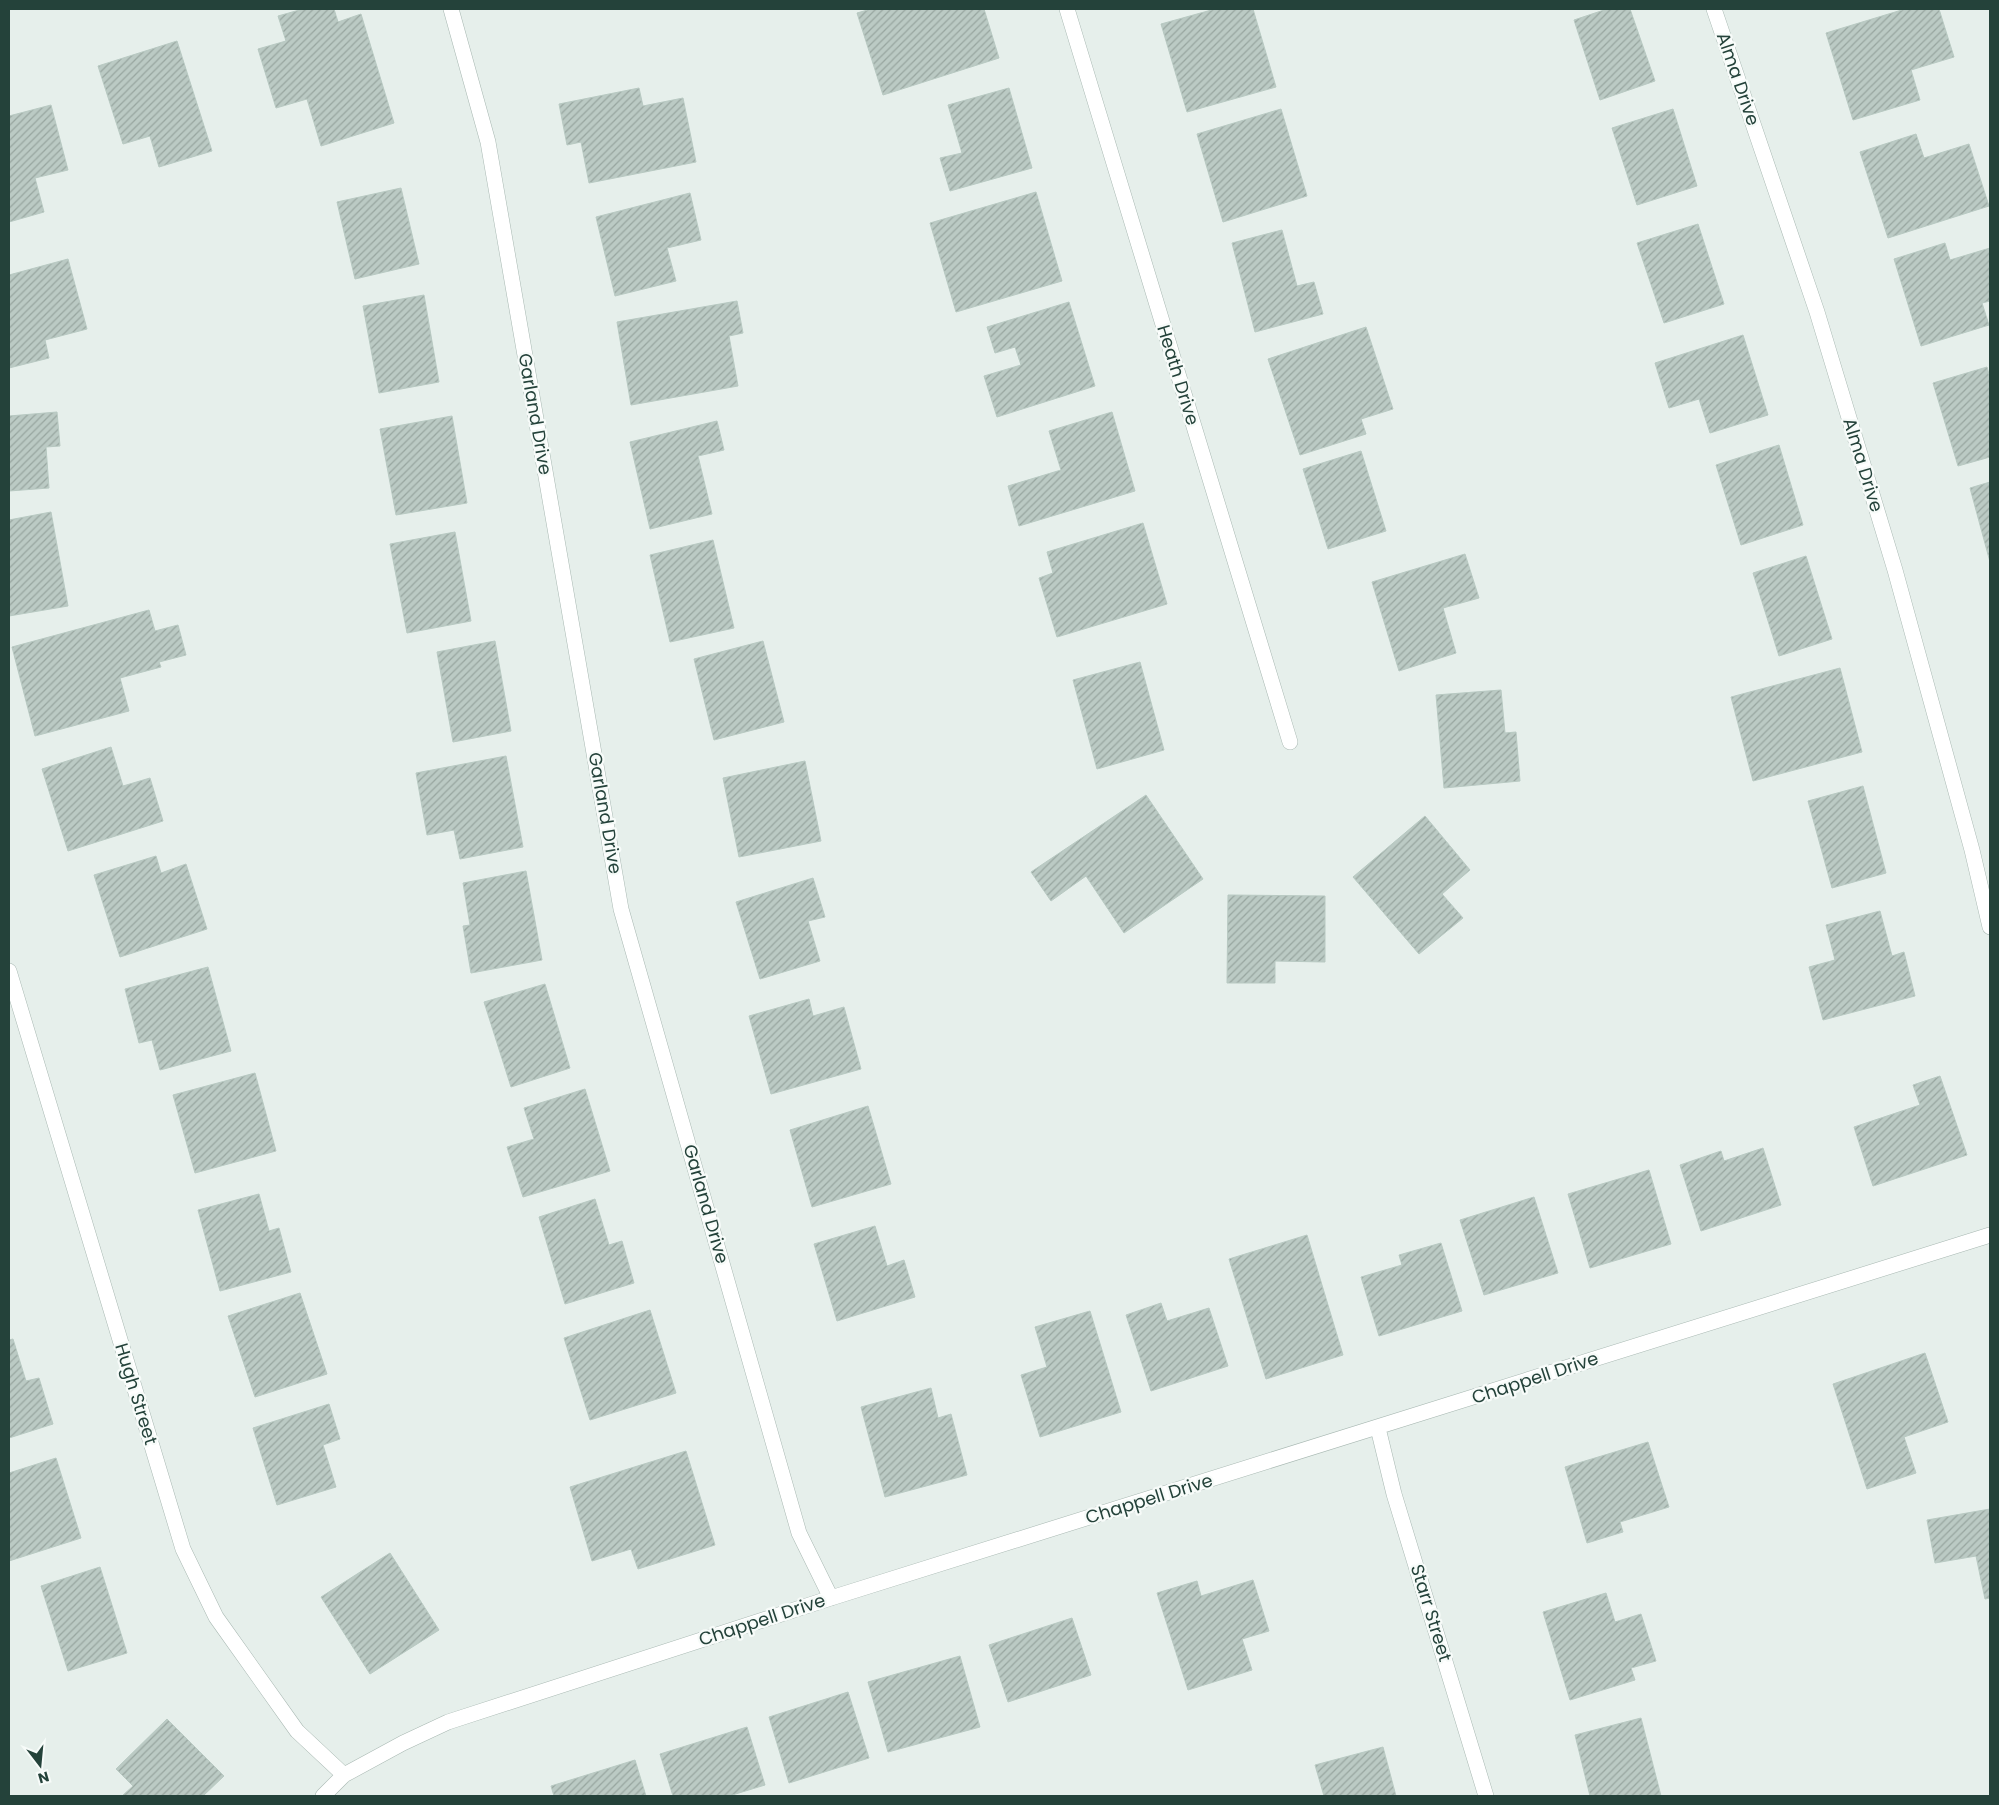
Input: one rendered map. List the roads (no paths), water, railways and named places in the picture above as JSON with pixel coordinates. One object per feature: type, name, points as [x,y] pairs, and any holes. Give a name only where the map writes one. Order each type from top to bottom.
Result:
[{"type":"street","name":"Garland Drive","points":[[451,9],[488,142],[621,909],[799,1533],[831,1598]]},
{"type":"street","name":"Heath Drive","points":[[1067,9],[1290,742]]},
{"type":"street","name":"Alma Drive","points":[[1714,9],[1818,312],[1897,579],[1972,850],[1990,927]]},
{"type":"street","name":"Hugh Street","points":[[9,971],[183,1549],[216,1617],[297,1731],[344,1775]]},
{"type":"street","name":"Chappell Drive","points":[[323,1796],[344,1775],[403,1743],[448,1722],[831,1598],[1990,1235]]},
{"type":"street","name":"Starr Street","points":[[1378,1428],[1394,1494],[1486,1796]]}]
